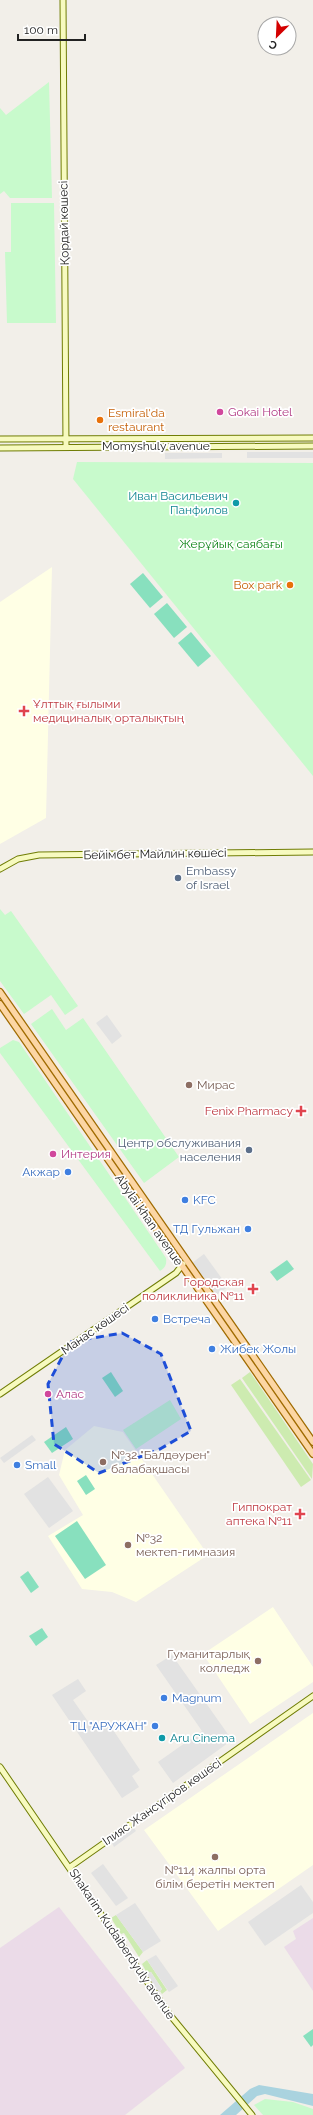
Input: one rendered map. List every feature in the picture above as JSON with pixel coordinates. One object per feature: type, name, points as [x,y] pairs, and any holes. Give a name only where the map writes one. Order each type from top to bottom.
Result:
[{"type":"main road","name":"Abylai khan avenue","points":[[0,992],[313,1442]]},
{"type":"main road","name":"Abylai khan avenue","points":[[0,1004],[182,1268],[313,1454]]},
{"type":"street","name":"Қордай көшесі","points":[[63,0],[66,446]]},
{"type":"street","name":"Momyshuly avenue","points":[[0,439],[313,438]]},
{"type":"street","name":"Momyshuly avenue","points":[[0,448],[66,446],[313,446]]},
{"type":"street","name":"Бейімбет Майлин көшесі","points":[[0,868],[18,859],[40,855],[313,852]]},
{"type":"street","points":[[182,1268],[185,1260]]},
{"type":"street","name":"Манас көшесі","points":[[0,1394],[182,1268]]},
{"type":"street","name":"Ілияс Жансүгіров көшесі","points":[[70,1867],[313,1696]]},
{"type":"street","name":"Shakarim Kudaiberdyuly avenue","points":[[0,1766],[170,2015],[252,2115]]},
{"type":"highlighted area","points":[[122,1333],[161,1354],[191,1431],[160,1449],[99,1473],[54,1444],[48,1384],[70,1342]]},
{"type":"shaded area","points":[[247,452],[313,452],[313,458],[247,458]]},
{"type":"shaded area","points":[[165,453],[222,453],[222,458],[165,459]]},
{"type":"shaded area","name":"Ұлттық ғылыми медициналық орталықтың","points":[[52,567],[46,818],[0,844],[0,602]]},
{"type":"shaded area","points":[[107,1015],[122,1036],[112,1044],[96,1023]]},
{"type":"shaded area","points":[[204,1254],[228,1287],[216,1295],[192,1263]]},
{"type":"shaded area","name":"№32 мектеп-гимназия","points":[[94,1426],[123,1432],[208,1555],[136,1602],[112,1592],[82,1589],[48,1536],[83,1515],[59,1475],[65,1450]]},
{"type":"shaded area","points":[[32,1435],[36,1440],[4,1463],[0,1458]]},
{"type":"shaded area","points":[[48,1477],[73,1511],[49,1528],[24,1494]]},
{"type":"shaded area","name":"Гуманитарлық колледж","points":[[273,1607],[313,1667],[313,1682],[250,1724],[203,1654]]},
{"type":"shaded area","points":[[172,1655],[232,1740],[173,1783],[158,1762],[202,1731],[156,1665]]},
{"type":"shaded area","points":[[78,1679],[86,1691],[73,1700],[94,1730],[107,1721],[140,1770],[132,1776],[139,1787],[122,1798],[52,1695]]},
{"type":"shaded area","points":[[313,1713],[313,1865],[218,1931],[144,1830]]},
{"type":"shaded area","points":[[134,1828],[136,1831],[114,1847],[112,1843]]},
{"type":"shaded area","points":[[103,1864],[128,1898],[116,1906],[91,1873]]},
{"type":"shaded area","points":[[301,1885],[313,1902],[313,1913],[265,1946],[248,1922]]},
{"type":"shaded area","points":[[135,1903],[161,1941],[143,1952],[116,1915]]},
{"type":"shaded area","points":[[59,1907],[185,2068],[125,2115],[0,2115],[0,1948]]},
{"type":"shaded area","points":[[313,1918],[313,1991],[284,1947],[296,1939],[293,1931]]},
{"type":"shaded area","points":[[156,1955],[178,1986],[169,1992],[147,1960]]},
{"type":"shaded area","points":[[151,1972],[162,1989],[157,1995],[141,1973]]},
{"type":"green space","points":[[49,82],[52,198],[10,198],[4,191],[0,194],[0,108],[6,115]]},
{"type":"green space","points":[[11,203],[54,203],[56,323],[7,323],[5,252],[11,252]]},
{"type":"green space","name":"Жерұйық саябағы","points":[[77,462],[313,463],[313,776],[73,479]]},
{"type":"green space","points":[[143,573],[163,597],[150,608],[130,584]]},
{"type":"green space","points":[[167,603],[187,627],[174,638],[154,614]]},
{"type":"green space","points":[[191,632],[211,656],[198,667],[178,643]]},
{"type":"green space","points":[[0,909],[5,915],[11,911],[78,1006],[65,1015],[51,995],[24,1014],[0,981]]},
{"type":"green space","points":[[52,1009],[66,1030],[83,1018],[179,1157],[144,1183],[31,1024]]},
{"type":"green space","points":[[13,1040],[19,1042],[166,1258],[165,1266],[160,1271],[0,1053],[0,1048]]},
{"type":"green space","points":[[287,1260],[294,1269],[277,1281],[270,1272]]},
{"type":"green space","points":[[111,1372],[123,1391],[115,1397],[102,1378]]},
{"type":"green space","points":[[250,1372],[313,1464],[312,1479],[242,1378]]},
{"type":"green space","points":[[240,1379],[311,1480],[301,1487],[231,1385]]},
{"type":"green space","points":[[170,1400],[181,1419],[136,1449],[123,1430]]},
{"type":"green space","points":[[66,1427],[73,1439],[52,1453],[44,1442]]},
{"type":"green space","points":[[86,1475],[95,1489],[86,1495],[77,1481]]},
{"type":"green space","points":[[77,1521],[106,1565],[85,1579],[55,1536]]},
{"type":"green space","points":[[28,1571],[39,1587],[31,1593],[20,1577]]},
{"type":"green space","points":[[42,1628],[48,1637],[36,1646],[29,1636]]},
{"type":"green space","points":[[116,1915],[143,1952],[139,1957],[124,1933],[121,1934],[111,1918]]},
{"type":"green space","points":[[147,1960],[167,1990],[162,1994],[160,1991],[162,1989],[151,1972],[147,1973],[142,1964]]},
{"type":"green space","points":[[313,2029],[313,2045],[311,2047],[303,2036]]},
{"type":"green space","points":[[265,2099],[293,2102],[313,2109],[313,2115],[263,2115],[254,2105]]},
{"type":"water","points":[[259,2085],[313,2094],[313,2106],[265,2094],[257,2096],[236,2115],[220,2115],[250,2089]]},
{"type":"place","name":"Gokai Hotel","points":[[220,412]]},
{"type":"place","name":"Esmiral'da restaurant","points":[[100,420]]},
{"type":"place","name":"Иван Васильевич Панфилов","points":[[236,503]]},
{"type":"place","name":"Box park","points":[[290,585]]},
{"type":"place","name":"Ұлттық ғылыми медициналық орталықтың","points":[[24,711]]},
{"type":"place","name":"Embassy of Israel","points":[[178,878]]},
{"type":"place","name":"Мирас","points":[[189,1085]]},
{"type":"place","name":"Fenix Pharmacy","points":[[301,1111]]},
{"type":"place","name":"Центр обслуживания населения","points":[[249,1150]]},
{"type":"place","name":"Интерия","points":[[53,1154]]},
{"type":"place","name":"Акжар","points":[[68,1172]]},
{"type":"place","name":"KFC","points":[[185,1200]]},
{"type":"place","name":"ТД Гульжан","points":[[248,1229]]},
{"type":"place","name":"Городская поликлиника №11","points":[[253,1289]]},
{"type":"place","name":"Встреча","points":[[155,1319]]},
{"type":"place","name":"Жибек Жолы","points":[[212,1349]]},
{"type":"place","name":"Алас","points":[[48,1394]]},
{"type":"place","name":"№32 \"Балдәурен\" балабақшасы","points":[[103,1462]]},
{"type":"place","name":"Small","points":[[17,1465]]},
{"type":"place","name":"Гиппократ аптека №11","points":[[300,1514]]},
{"type":"place","name":"№32 мектеп-гимназия","points":[[128,1545]]},
{"type":"place","name":"Гуманитарлық колледж","points":[[258,1661]]},
{"type":"place","name":"Magnum","points":[[164,1698]]},
{"type":"place","name":"ТЦ \"АРУЖАН\"","points":[[155,1726]]},
{"type":"place","name":"Aru Cinema","points":[[162,1738]]},
{"type":"place","name":"№114 жалпы орта білім беретін мектеп","points":[[215,1857]]}]
